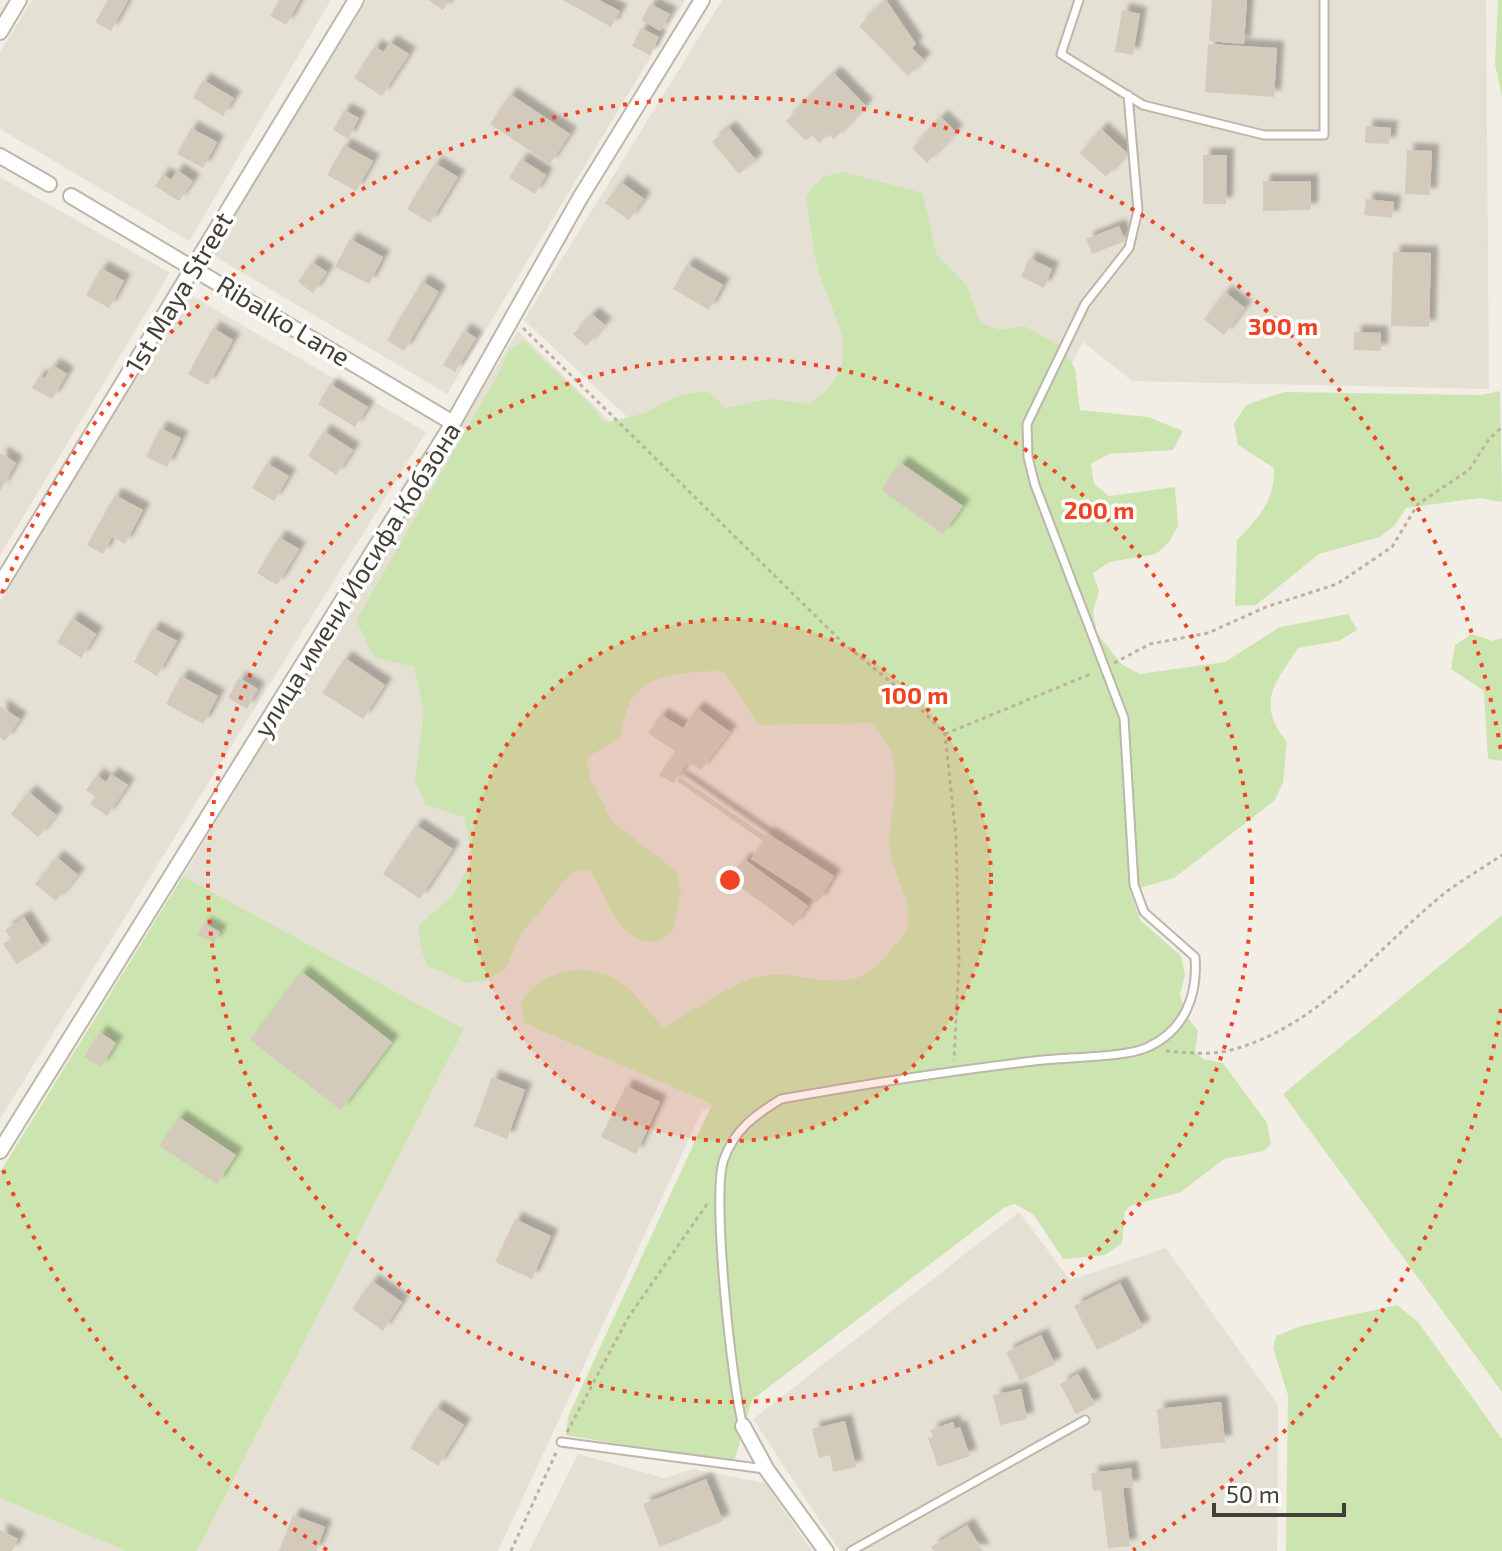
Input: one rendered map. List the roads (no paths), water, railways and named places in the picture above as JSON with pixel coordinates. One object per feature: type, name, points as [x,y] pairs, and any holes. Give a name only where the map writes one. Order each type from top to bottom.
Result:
[{"type":"street","points":[[0,32],[19,0]]},
{"type":"street","name":"1st Maya Street","points":[[0,585],[356,0]]},
{"type":"street","name":"улица имени Иосифа Кобзона","points":[[0,1151],[453,423],[580,198],[702,0]]},
{"type":"street","points":[[0,156],[49,184]]},
{"type":"street","name":"Ribalko Lane","points":[[71,196],[194,266],[453,423]]},
{"type":"street","points":[[743,1426],[767,1470],[826,1551]]},
{"type":"lane","points":[[1079,0],[1061,54],[1143,105],[1264,135],[1324,135],[1324,0]]},
{"type":"lane","points":[[743,1426],[735,1387],[728,1311],[721,1183],[723,1160],[745,1121],[781,1099],[953,1072],[1146,1049],[1172,1032],[1190,1004],[1197,983],[1195,957],[1144,912],[1134,885],[1124,718],[1035,485],[1028,457],[1027,424],[1085,304],[1129,248],[1138,210],[1128,95]]},
{"type":"lane","points":[[851,1551],[1085,1420]]},
{"type":"lane","points":[[561,1442],[767,1470]]}]
